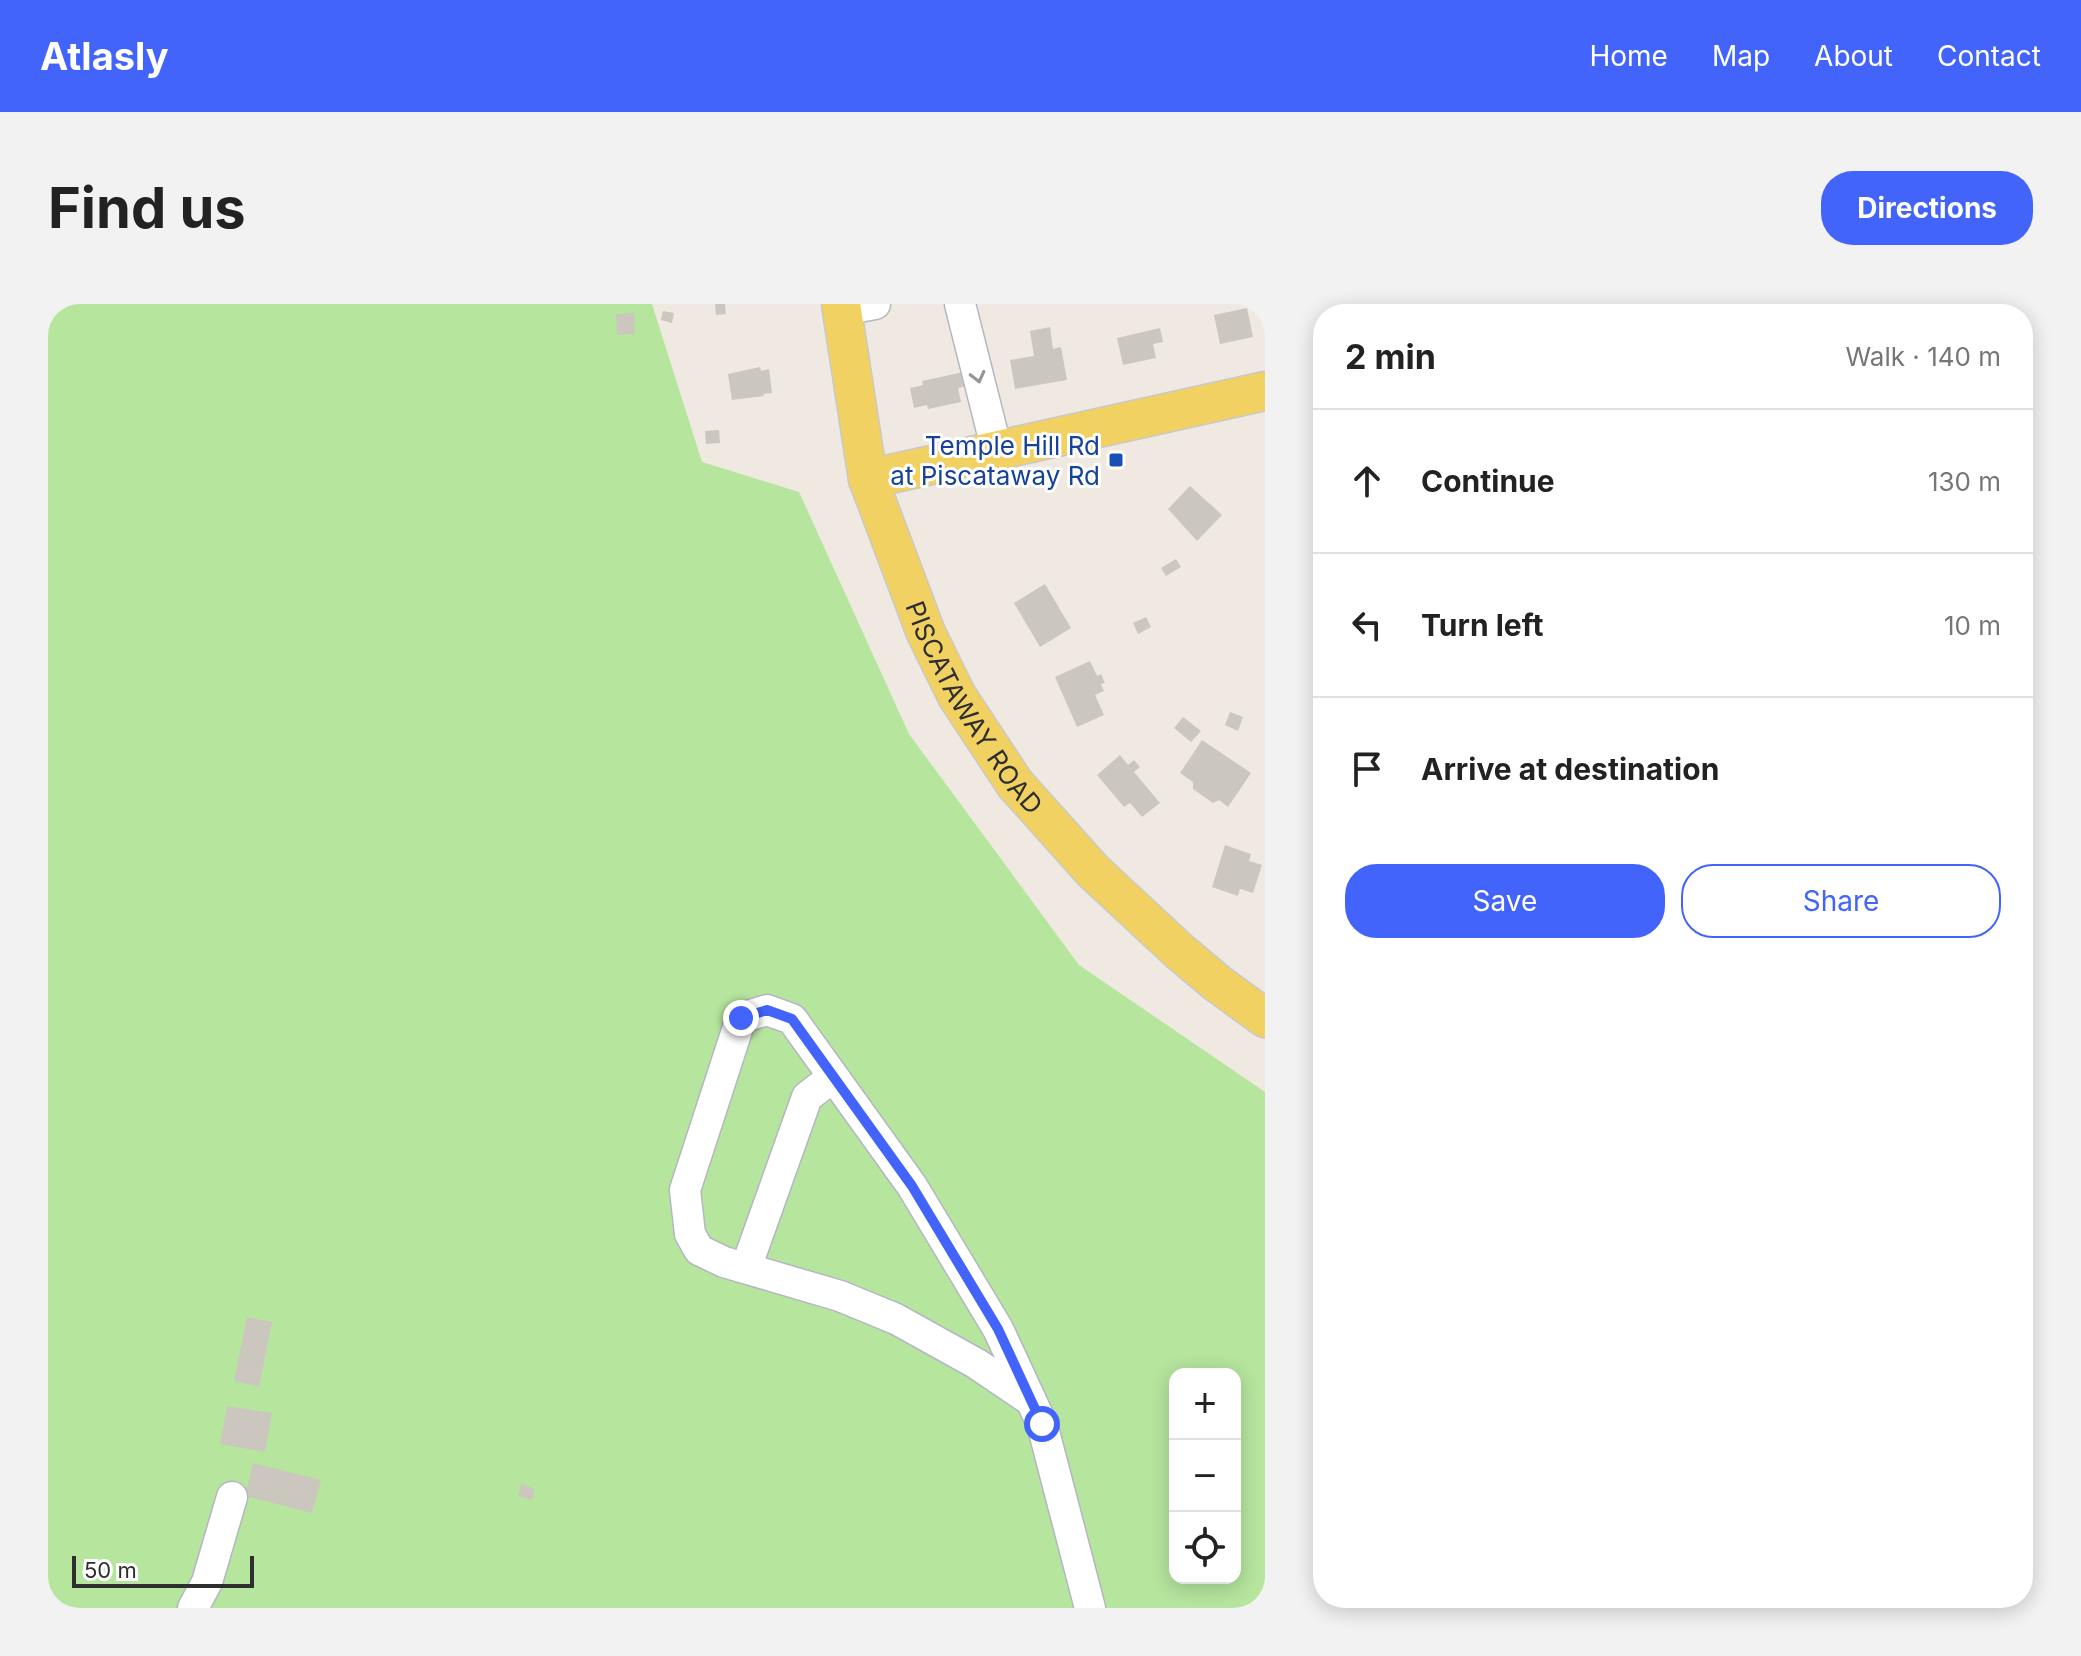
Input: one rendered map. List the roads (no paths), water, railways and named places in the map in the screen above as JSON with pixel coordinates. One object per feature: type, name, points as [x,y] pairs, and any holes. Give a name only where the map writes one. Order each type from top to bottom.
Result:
[{"type":"main road","name":"PISCATAWAY ROAD","points":[[852,306],[868,479],[926,633],[957,696],[1015,784],[1132,909],[1217,983],[1265,1018]]},
{"type":"main road","points":[[868,479],[1265,391]]},
{"type":"lane","points":[[960,304],[997,451]]},
{"type":"lane","points":[[1030,1400],[977,1364],[896,1319],[840,1296],[746,1268],[699,1250],[690,1234],[685,1190],[741,1018],[767,1010],[792,1019],[912,1186],[998,1329],[1042,1424],[1090,1608]]},
{"type":"lane","points":[[746,1268],[807,1097],[833,1077]]},
{"type":"lane","points":[[193,1608],[207,1582],[232,1497]]},
{"type":"place","name":"Temple Hill Rd at Piscataway Rd","points":[[1116,460]]}]
